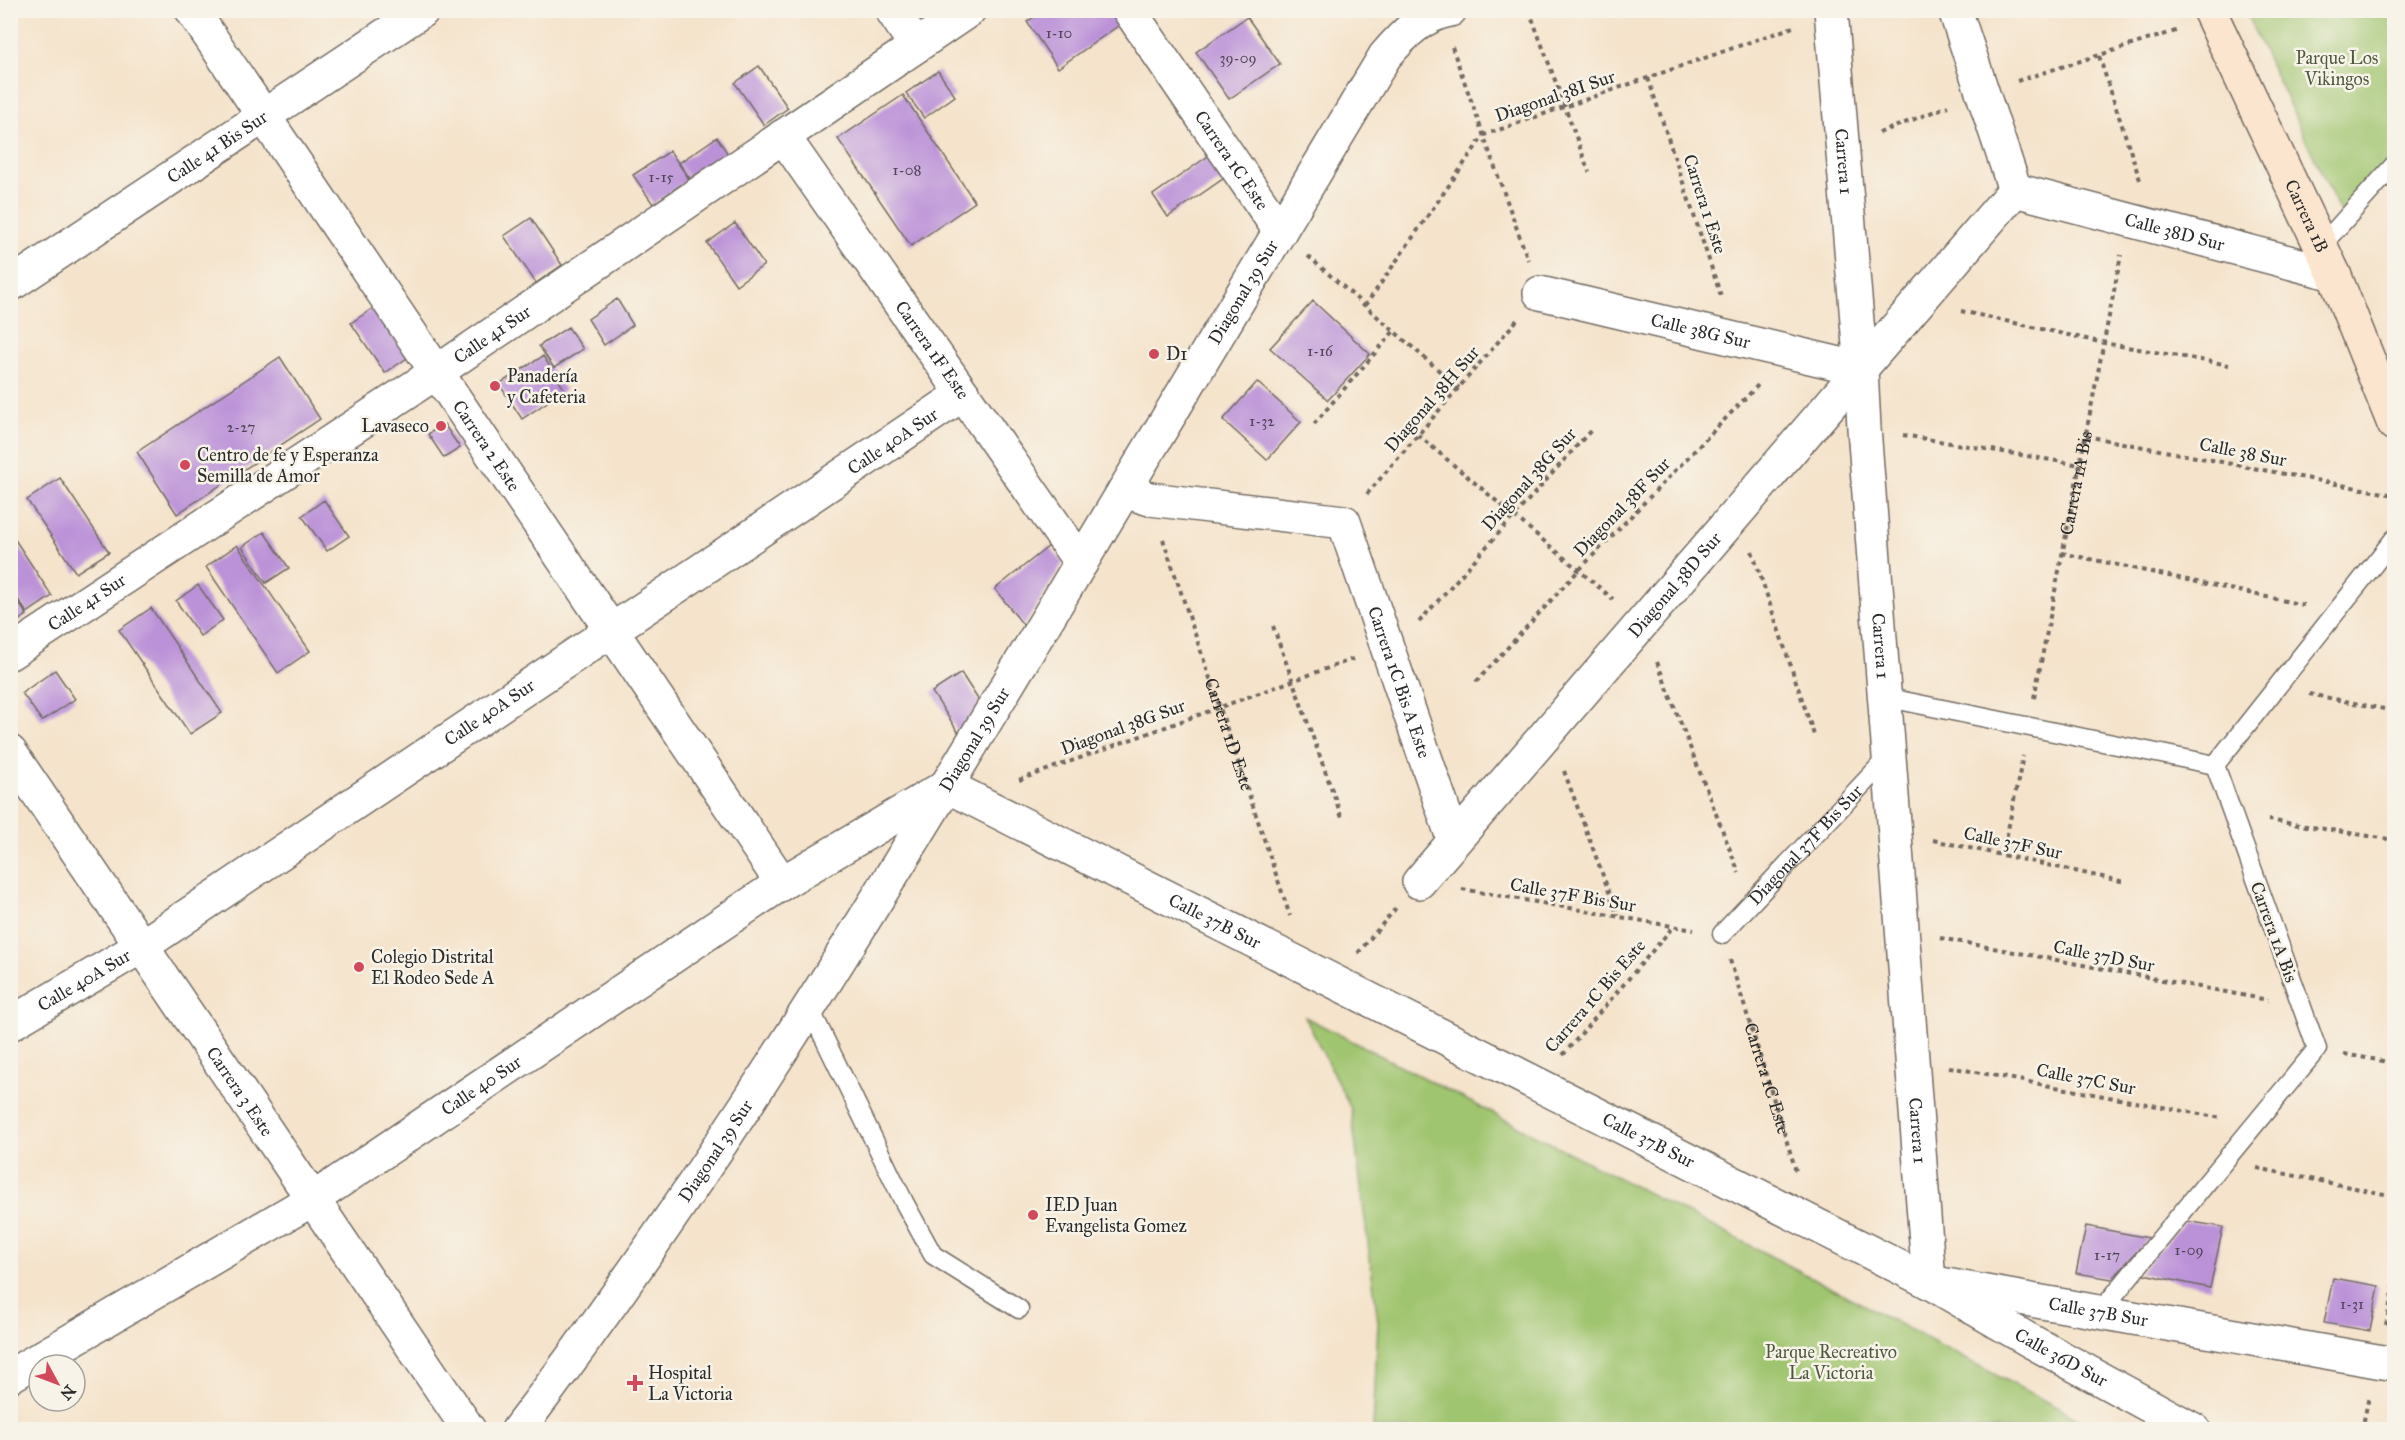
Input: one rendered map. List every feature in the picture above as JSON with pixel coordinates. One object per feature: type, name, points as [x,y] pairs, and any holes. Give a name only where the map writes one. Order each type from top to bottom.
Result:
[{"type":"main road","name":"Carrera 1B","points":[[2209,10],[2328,260],[2374,369],[2394,424]]},
{"type":"street","name":"Carrera 2 Este","points":[[192,10],[782,883]]},
{"type":"street","name":"Calle 41 Bis Sur","points":[[10,285],[423,10]]},
{"type":"street","points":[[892,10],[916,46]]},
{"type":"street","name":"Calle 41 Sur","points":[[10,653],[437,372],[969,10]]},
{"type":"street","name":"Carrera 1C Este","points":[[1129,10],[1280,231]]},
{"type":"street","points":[[1955,10],[2016,190]]},
{"type":"street","name":"Diagonal 39 Sur","points":[[518,1430],[659,1236],[809,1007],[958,792],[1080,563],[1137,495],[1280,231],[1385,56],[1404,33],[1445,11]]},
{"type":"street","name":"Carrera 1","points":[[1831,12],[1861,369],[1863,428],[1929,1282]]},
{"type":"street","name":"Carrera 1F Este","points":[[783,136],[1080,563]]},
{"type":"street","name":"Calle 38D Sur","points":[[2016,190],[2142,223],[2328,260]]},
{"type":"street","name":"Diagonal 38D Sur","points":[[1419,882],[2016,190]]},
{"type":"street","name":"Calle 38G Sur","points":[[1540,294],[1861,369]]},
{"type":"street","name":"Calle 40A Sur","points":[[10,1024],[142,946],[963,394]]},
{"type":"street","points":[[1137,495],[1344,522]]},
{"type":"street","name":"Carrera 1C Bis A Este","points":[[1344,522],[1454,841]]},
{"type":"street","name":"Carrera 3 Este","points":[[10,752],[469,1430]]},
{"type":"street","name":"Calle 40 Sur","points":[[10,1376],[313,1199],[782,883],[958,792]]},
{"type":"street","name":"Calle 37B Sur","points":[[958,792],[1929,1282],[2394,1364]]},
{"type":"street","name":"Calle 36D Sur","points":[[1929,1282],[2026,1339],[2194,1430]]},
{"type":"lane","points":[[2328,260],[2394,165]]},
{"type":"lane","points":[[1884,697],[2215,765],[2394,538]]},
{"type":"lane","name":"Diagonal 37F Bis Sur","points":[[1722,934],[1889,756]]},
{"type":"lane","name":"Carrera 1A Bis","points":[[2215,765],[2317,1049]]},
{"type":"lane","points":[[809,1007],[904,1202],[933,1254],[1019,1309]]},
{"type":"lane","points":[[2100,1312],[2317,1049]]},
{"type":"path","points":[[1529,10],[1589,172]]},
{"type":"path","points":[[1445,11],[1484,135],[1540,294]]},
{"type":"path","name":"Diagonal 38I Sur","points":[[1365,306],[1484,135],[1831,12]]},
{"type":"path","name":"Carrera 1A Bis","points":[[2003,854],[2104,343],[2142,223],[2099,56]]},
{"type":"path","name":"Carrera 1 Este","points":[[1648,78],[1736,339]]},
{"type":"path","points":[[1280,231],[1459,388]]},
{"type":"path","name":"Diagonal 38H Sur","points":[[1344,522],[1540,294]]},
{"type":"path","points":[[1920,301],[2104,343],[2229,365]]},
{"type":"path","points":[[1314,424],[1394,332]]},
{"type":"path","name":"Diagonal 38F Sur","points":[[1476,682],[1579,570],[1790,352]]},
{"type":"path","points":[[1863,428],[2080,465]]},
{"type":"path","name":"Diagonal 38G Sur","points":[[958,792],[1389,650],[1592,429]]},
{"type":"path","name":"Calle 38 Sur","points":[[2086,436],[2394,495]]},
{"type":"path","name":"Carrera 1D Este","points":[[1137,495],[1220,707],[1320,974]]},
{"type":"path","points":[[1739,510],[1814,735]]},
{"type":"path","points":[[2062,553],[2337,612]]},
{"type":"path","points":[[1273,626],[1342,818]]},
{"type":"path","points":[[2276,688],[2394,711]]},
{"type":"path","name":"Carrera 1C Bis Este","points":[[1549,731],[1618,917]]},
{"type":"path","points":[[2232,814],[2394,840]]},
{"type":"path","name":"Calle 37F Sur","points":[[1894,832],[2125,882]]},
{"type":"path","points":[[1320,974],[1419,882]]},
{"type":"path","name":"Calle 37F Bis Sur","points":[[1419,882],[1722,934]]},
{"type":"path","name":"Carrera 1C Bis Este","points":[[1537,1084],[1674,926]]},
{"type":"path","name":"Calle 37D Sur","points":[[1902,931],[2301,1007]]},
{"type":"path","name":"Carrera 1C Este","points":[[1722,934],[1812,1223]]},
{"type":"path","points":[[2317,1049],[2394,1062]]},
{"type":"path","name":"Calle 37C Sur","points":[[1912,1061],[2254,1125]]},
{"type":"path","points":[[2224,1161],[2394,1196]]},
{"type":"green space","name":"Parque Los Vikingos","points":[[2245,11],[2394,11],[2394,160],[2341,214]]},
{"type":"green space","name":"Parque Recreativo La Victoria","points":[[1305,1017],[1786,1264],[2098,1429],[1373,1429],[1378,1322],[1351,1109]]},
{"type":"building","points":[[1044,10],[1118,10],[1125,21],[1058,68],[1027,22]]},
{"type":"building","points":[[1247,17],[1280,64],[1229,99],[1196,52]]},
{"type":"building","points":[[759,66],[788,108],[764,125],[735,83]]},
{"type":"building","points":[[938,71],[955,96],[924,118],[906,93]]},
{"type":"building","points":[[903,95],[975,202],[911,246],[838,139]]},
{"type":"building","points":[[717,137],[728,154],[690,179],[679,163]]},
{"type":"building","points":[[670,151],[689,179],[653,204],[633,175]]},
{"type":"building","points":[[1211,154],[1227,176],[1168,217],[1153,195]]},
{"type":"building","points":[[531,218],[562,265],[536,283],[504,236]]},
{"type":"building","points":[[735,223],[764,265],[736,285],[707,243]]},
{"type":"building","points":[[617,299],[633,325],[604,345],[588,319]]},
{"type":"building","points":[[1313,301],[1370,354],[1328,400],[1270,348]]},
{"type":"building","points":[[379,304],[409,348],[407,358],[385,373],[351,323]]},
{"type":"building","points":[[568,327],[583,349],[554,368],[539,346]]},
{"type":"building","points":[[543,356],[565,390],[522,419],[499,384]]},
{"type":"building","points":[[280,357],[320,419],[177,514],[137,452]]},
{"type":"building","points":[[1257,382],[1301,422],[1267,460],[1223,420]]},
{"type":"building","points":[[444,424],[460,448],[444,458],[428,434]]},
{"type":"building","points":[[60,478],[109,552],[76,573],[27,500]]},
{"type":"building","points":[[324,500],[349,536],[327,551],[302,516]]},
{"type":"building","points":[[10,532],[52,596],[27,613],[10,587]]},
{"type":"building","points":[[264,532],[289,568],[266,583],[242,547]]},
{"type":"building","points":[[237,545],[310,651],[278,673],[206,567]]},
{"type":"building","points":[[1049,546],[1063,563],[1024,626],[995,589]]},
{"type":"building","points":[[198,585],[223,620],[200,636],[176,601]]},
{"type":"building","points":[[10,590],[27,615],[10,626]]},
{"type":"building","points":[[151,608],[222,713],[190,734],[119,630]]},
{"type":"building","points":[[55,670],[75,699],[42,721],[22,693]]},
{"type":"building","points":[[961,673],[983,707],[962,738],[932,692]]},
{"type":"building","points":[[2186,1221],[2223,1227],[2210,1288],[2139,1273]]},
{"type":"building","points":[[2086,1226],[2149,1238],[2112,1279],[2076,1273]]},
{"type":"building","points":[[2333,1278],[2379,1286],[2370,1331],[2324,1323]]},
{"type":"place","name":"D1","points":[[1154,354]]},
{"type":"place","name":"Panadería y Cafeteria","points":[[495,386]]},
{"type":"place","name":"Lavaseco","points":[[441,426]]},
{"type":"place","name":"Centro de fe y Esperanza Semilla de Amor","points":[[185,465]]},
{"type":"place","name":"Colegio Distrital El Rodeo Sede A","points":[[359,967]]},
{"type":"place","name":"IED Juan Evangelista Gomez","points":[[1033,1215]]},
{"type":"place","name":"Hospital La Victoria","points":[[635,1383]]}]
